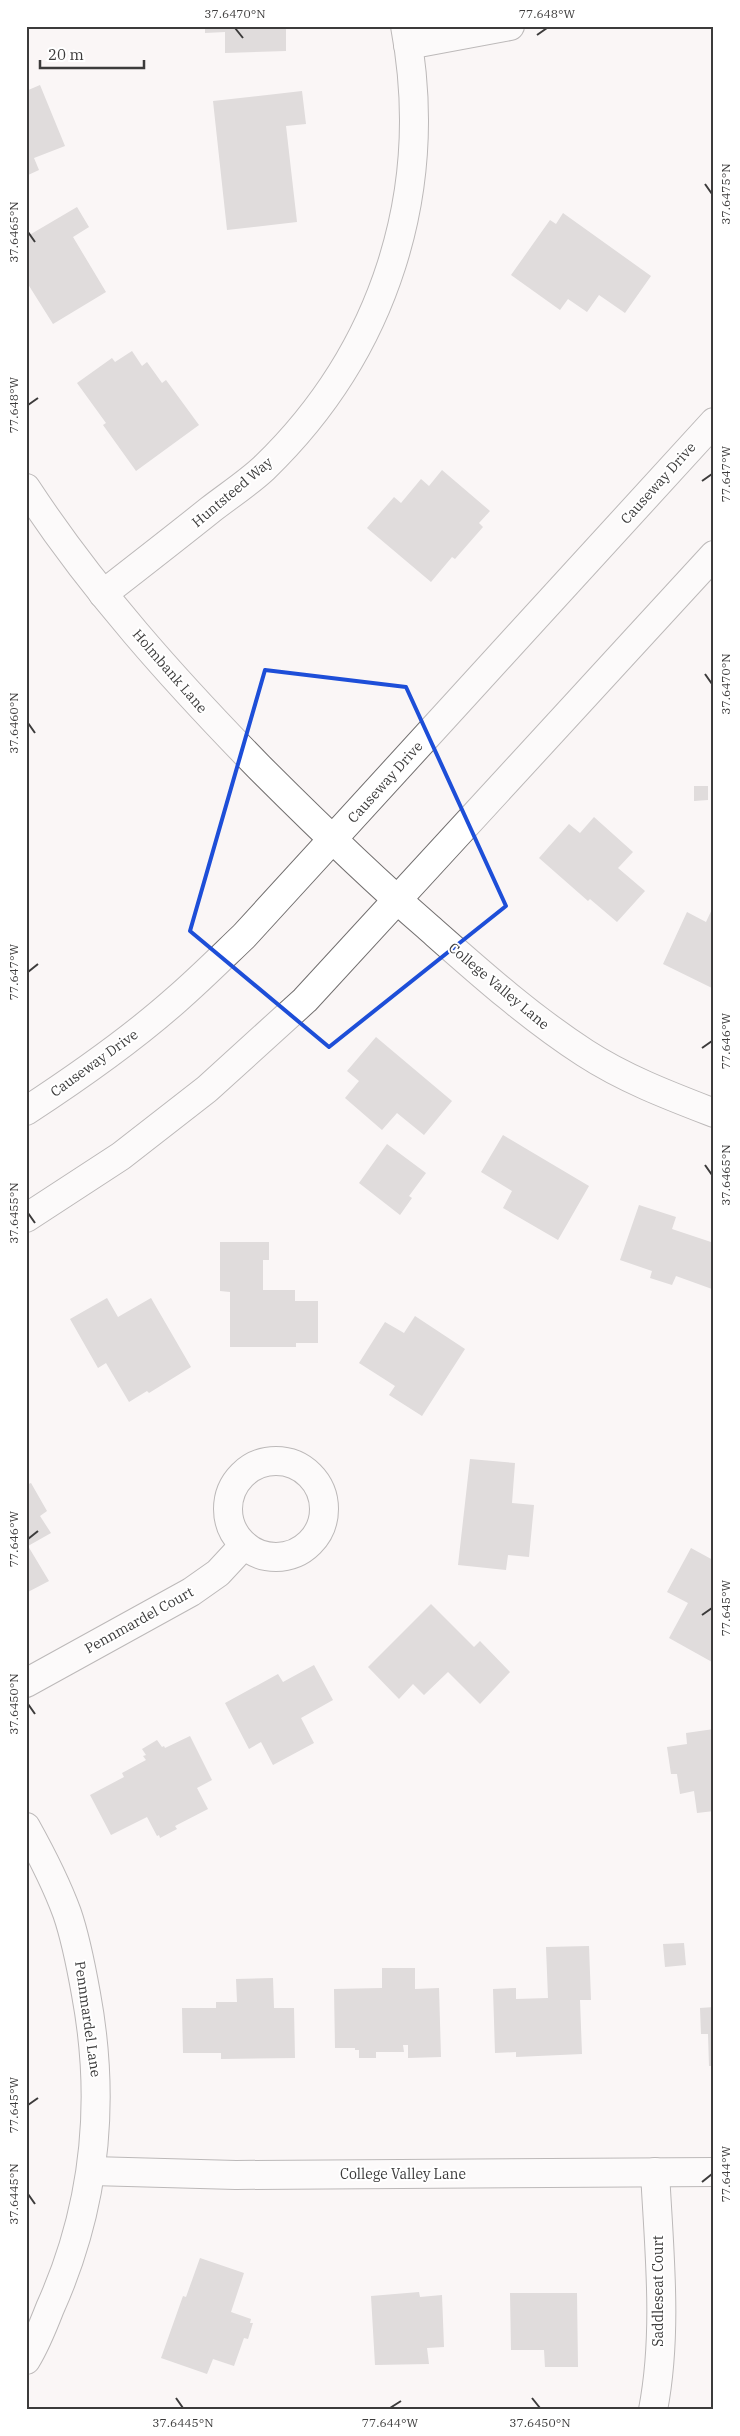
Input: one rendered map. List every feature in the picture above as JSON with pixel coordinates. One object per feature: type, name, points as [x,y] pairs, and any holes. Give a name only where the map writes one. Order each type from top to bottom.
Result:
[{"type":"street","points":[[407,36],[510,26]]},
{"type":"street","name":"Huntsteed Way","points":[[103,594],[263,469],[308,421],[342,375],[373,317],[396,255],[409,200],[415,126],[407,36]]},
{"type":"street","name":"Causeway Drive","points":[[26,1111],[61,1088],[177,1000],[250,930],[714,422]]},
{"type":"street","name":"Holmbank Lane","points":[[26,488],[103,594],[187,693],[332,840]]},
{"type":"street","points":[[26,1218],[121,1156],[207,1089],[305,1000],[714,555]]},
{"type":"street","name":"College Valley Lane","points":[[332,840],[396,900],[529,1015],[587,1055],[653,1090],[714,1113]]},
{"type":"street","name":"Pennmardel Court","points":[[26,1683],[191,1592],[218,1573],[244,1545]]},
{"type":"street","name":"Pennmardel Lane","points":[[26,1827],[67,1913],[80,1956],[91,2020],[97,2091],[92,2171],[79,2226],[64,2278],[26,2360]]},
{"type":"street","name":"College Valley Lane","points":[[92,2171],[236,2175],[714,2172]]},
{"type":"street","name":"Saddleseat Court","points":[[652,2410],[658,2384],[661,2286],[655,2172]]},
{"type":"highlighted area","points":[[265,670],[406,687],[506,906],[329,1047],[190,931]]},
{"type":"building","points":[[205,26],[286,26],[286,51],[225,53],[225,32],[205,33]]},
{"type":"building","points":[[40,85],[65,146],[34,158],[39,170],[26,176],[26,91]]},
{"type":"building","points":[[302,91],[306,124],[286,126],[297,222],[227,230],[213,101]]},
{"type":"building","points":[[77,207],[89,227],[73,237],[106,292],[53,324],[26,281],[26,237]]},
{"type":"building","points":[[563,213],[651,276],[625,313],[599,295],[587,312],[568,299],[560,310],[511,275],[550,220],[556,224]]},
{"type":"building","points":[[132,351],[142,366],[147,362],[162,383],[166,380],[199,425],[136,471],[103,425],[106,423],[77,383],[112,358],[115,362]]},
{"type":"building","points":[[442,470],[490,511],[479,523],[483,527],[455,559],[452,557],[431,582],[367,528],[394,497],[401,503],[421,479],[429,486]]},
{"type":"building","points":[[694,786],[708,786],[708,800],[694,801]]},
{"type":"building","points":[[594,817],[633,852],[618,868],[645,891],[617,922],[590,899],[588,901],[539,858],[569,824],[580,833]]},
{"type":"building","points":[[714,905],[714,989],[663,964],[687,912],[706,922]]},
{"type":"building","points":[[376,1037],[452,1101],[424,1135],[397,1113],[382,1130],[345,1098],[359,1081],[347,1071]]},
{"type":"building","points":[[503,1135],[589,1186],[558,1240],[503,1208],[512,1191],[481,1172]]},
{"type":"building","points":[[387,1144],[426,1173],[409,1196],[412,1198],[400,1215],[359,1183]]},
{"type":"building","points":[[639,1205],[676,1217],[672,1229],[714,1243],[712,1289],[676,1276],[672,1285],[650,1278],[652,1271],[620,1260]]},
{"type":"building","points":[[220,1242],[269,1242],[269,1260],[263,1260],[263,1290],[295,1290],[295,1301],[318,1301],[318,1343],[296,1343],[296,1347],[230,1347],[230,1292],[220,1291]]},
{"type":"building","points":[[107,1298],[118,1317],[151,1298],[191,1367],[149,1393],[147,1391],[129,1402],[106,1363],[98,1368],[70,1319]]},
{"type":"building","points":[[415,1316],[465,1349],[422,1416],[389,1395],[395,1386],[359,1363],[385,1322],[404,1333]]},
{"type":"building","points":[[470,1459],[515,1463],[512,1503],[534,1505],[529,1557],[508,1555],[506,1570],[458,1565]]},
{"type":"building","points":[[31,1483],[47,1511],[40,1516],[51,1533],[28,1546],[49,1581],[26,1593],[26,1485]]},
{"type":"building","points":[[691,1548],[713,1560],[714,1557],[712,1662],[669,1638],[688,1603],[667,1592]]},
{"type":"building","points":[[431,1604],[474,1647],[480,1641],[510,1672],[480,1704],[448,1672],[424,1695],[413,1684],[399,1699],[368,1667]]},
{"type":"building","points":[[314,1665],[333,1700],[301,1718],[314,1743],[273,1765],[261,1742],[249,1749],[225,1703],[278,1674],[283,1682]]},
{"type":"building","points":[[714,1729],[714,1811],[697,1813],[694,1791],[680,1794],[677,1774],[671,1774],[667,1747],[687,1744],[686,1733]]},
{"type":"building","points":[[190,1736],[212,1780],[197,1788],[208,1809],[175,1826],[177,1829],[160,1838],[147,1817],[111,1835],[90,1795],[124,1777],[122,1773],[146,1760],[143,1756],[146,1755],[142,1749],[157,1740],[165,1748]]},
{"type":"building","points":[[684,1943],[686,1965],[665,1967],[663,1944]]},
{"type":"building","points":[[589,1946],[591,2000],[580,2000],[582,2054],[516,2057],[516,2052],[495,2053],[493,1989],[516,1988],[516,1999],[548,1998],[546,1947]]},
{"type":"building","points":[[382,1968],[415,1968],[415,1989],[439,1988],[441,2057],[408,2058],[408,2045],[403,2045],[404,2052],[376,2052],[376,2058],[359,2058],[359,2050],[355,2050],[355,2048],[335,2048],[334,1989],[382,1988]]},
{"type":"building","points":[[273,1978],[274,2008],[294,2008],[295,2058],[221,2059],[221,2053],[183,2053],[182,2008],[216,2008],[216,2002],[237,2002],[236,1979]]},
{"type":"building","points":[[714,2007],[714,2066],[709,2066],[708,2034],[701,2034],[700,2008]]},
{"type":"building","points":[[200,2258],[244,2273],[231,2312],[251,2319],[250,2323],[253,2323],[248,2339],[244,2338],[234,2366],[213,2359],[207,2374],[161,2358],[183,2296],[186,2297]]},
{"type":"building","points":[[419,2292],[420,2297],[442,2295],[444,2347],[427,2348],[429,2364],[375,2365],[371,2296]]},
{"type":"building","points":[[510,2293],[577,2293],[578,2367],[545,2367],[544,2350],[511,2350]]}]
